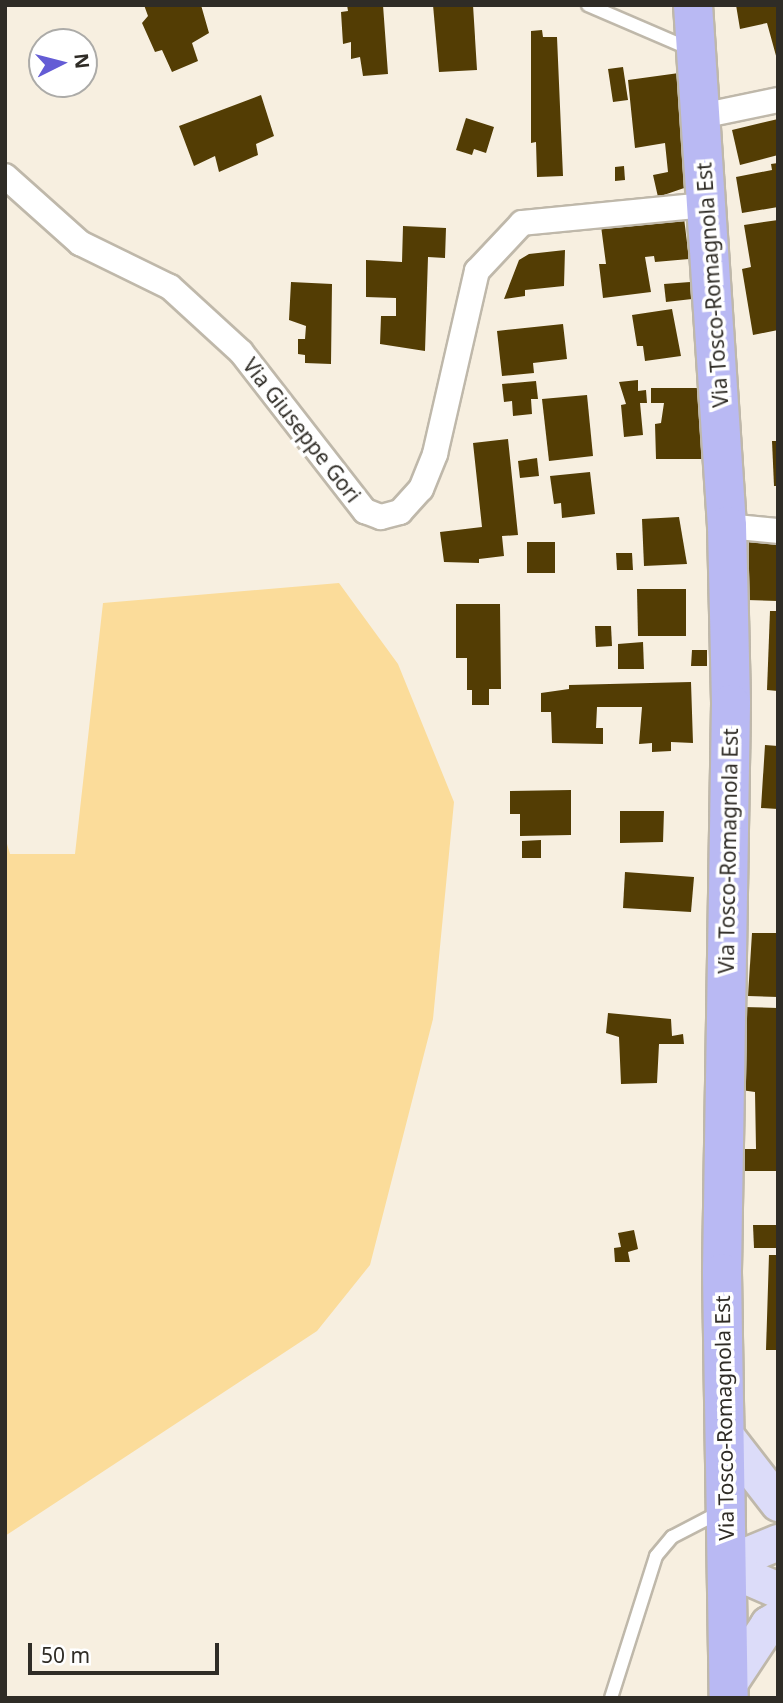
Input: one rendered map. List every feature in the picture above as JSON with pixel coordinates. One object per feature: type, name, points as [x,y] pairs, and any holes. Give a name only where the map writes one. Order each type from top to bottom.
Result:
[{"type":"main road","name":"Via Tosco-Romagnola Est","points":[[693,5],[727,526],[731,704],[722,1247],[729,1690]]},
{"type":"main road","points":[[726,1436],[778,1503]]},
{"type":"main road","points":[[727,1566],[778,1542]]},
{"type":"main road","points":[[727,1566],[778,1590]]},
{"type":"main road","points":[[729,1690],[768,1624],[778,1618]]},
{"type":"street","points":[[701,116],[778,100]]},
{"type":"street","name":"Via Giuseppe Gori","points":[[5,176],[80,243],[170,287],[241,352],[332,463],[365,511],[381,517],[400,512],[421,489],[435,454],[477,271],[522,223],[706,205]]},
{"type":"street","points":[[727,526],[778,531]]},
{"type":"lane","points":[[588,5],[697,52]]},
{"type":"lane","points":[[611,1698],[656,1556],[689,1526],[727,1509]]},
{"type":"shaded area","points":[[339,583],[398,664],[454,802],[433,1019],[370,1265],[317,1331],[5,1536],[5,837],[10,854],[75,854],[103,603]]},
{"type":"building","points":[[144,5],[201,5],[209,33],[192,43],[198,61],[172,72],[162,50],[155,52],[142,23],[148,16]]},
{"type":"building","points":[[347,5],[383,5],[388,74],[363,76],[360,57],[351,59],[351,42],[343,44],[341,12],[348,11]]},
{"type":"building","points":[[433,5],[473,5],[477,70],[439,72]]},
{"type":"building","points":[[736,5],[778,5],[778,63],[767,23],[740,29]]},
{"type":"building","points":[[542,30],[543,37],[557,37],[563,176],[537,177],[536,142],[531,143],[531,31]]},
{"type":"building","points":[[623,67],[628,100],[613,102],[608,69]]},
{"type":"building","points":[[679,73],[687,187],[658,197],[653,175],[668,172],[665,143],[635,148],[628,80]]},
{"type":"building","points":[[261,95],[274,136],[256,144],[258,155],[219,172],[215,156],[194,166],[179,126]]},
{"type":"building","points":[[466,118],[494,127],[486,153],[474,149],[472,155],[456,150]]},
{"type":"building","points":[[778,119],[778,155],[740,165],[732,130]]},
{"type":"building","points":[[778,163],[778,207],[742,213],[736,177],[772,170],[771,164]]},
{"type":"building","points":[[624,166],[625,180],[615,181],[615,167]]},
{"type":"building","points":[[684,218],[689,259],[655,262],[654,256],[645,257],[651,292],[603,298],[599,264],[606,264],[601,226]]},
{"type":"building","points":[[778,220],[778,330],[753,335],[742,269],[751,267],[744,225]]},
{"type":"building","points":[[403,226],[446,228],[445,258],[428,257],[425,351],[380,344],[381,316],[396,316],[396,298],[366,297],[366,260],[402,262]]},
{"type":"building","points":[[565,250],[564,286],[525,290],[525,296],[504,299],[519,260],[529,254]]},
{"type":"building","points":[[291,282],[332,284],[331,364],[305,363],[305,355],[298,354],[298,339],[305,339],[306,326],[289,320]]},
{"type":"building","points":[[690,282],[692,299],[666,302],[664,284]]},
{"type":"building","points":[[672,309],[681,356],[645,361],[643,346],[637,346],[632,315]]},
{"type":"building","points":[[563,324],[567,359],[533,363],[534,373],[502,376],[497,331]]},
{"type":"building","points":[[638,380],[638,391],[646,390],[647,403],[640,403],[643,435],[624,437],[621,405],[626,404],[619,382]]},
{"type":"building","points":[[536,381],[538,399],[531,399],[532,414],[513,416],[512,401],[504,402],[502,384]]},
{"type":"building","points":[[651,388],[704,388],[705,459],[656,459],[655,424],[661,423],[664,403],[651,403]]},
{"type":"building","points":[[587,395],[593,456],[549,461],[542,399]]},
{"type":"building","points":[[508,439],[518,535],[502,536],[504,556],[479,559],[479,563],[444,562],[440,532],[482,527],[473,443]]},
{"type":"building","points":[[772,441],[778,441],[778,486],[774,486]]},
{"type":"building","points":[[537,458],[539,476],[520,478],[518,461]]},
{"type":"building","points":[[590,472],[595,514],[562,518],[561,503],[554,504],[550,476]]},
{"type":"building","points":[[679,517],[687,564],[644,566],[642,519]]},
{"type":"building","points":[[527,542],[555,542],[555,573],[527,573]]},
{"type":"building","points":[[749,542],[778,543],[778,601],[747,600]]},
{"type":"building","points":[[616,553],[632,553],[633,570],[617,570]]},
{"type":"building","points":[[637,589],[686,589],[686,636],[638,636]]},
{"type":"building","points":[[456,604],[500,604],[501,689],[489,689],[489,705],[472,705],[472,690],[467,690],[467,658],[456,658]]},
{"type":"building","points":[[770,611],[778,611],[778,691],[767,690]]},
{"type":"building","points":[[595,626],[611,626],[612,646],[596,647]]},
{"type":"building","points":[[643,642],[644,669],[618,669],[618,644]]},
{"type":"building","points":[[692,650],[707,650],[707,666],[691,666]]},
{"type":"building","points":[[691,682],[693,743],[671,742],[671,751],[652,752],[652,743],[639,744],[642,707],[597,707],[596,728],[603,728],[603,744],[552,743],[551,712],[541,712],[541,693],[569,689],[569,685]]},
{"type":"building","points":[[765,745],[778,746],[778,809],[761,808]]},
{"type":"building","points":[[571,790],[571,835],[520,836],[520,814],[510,814],[510,791]]},
{"type":"building","points":[[620,811],[664,811],[663,842],[620,843]]},
{"type":"building","points":[[541,840],[541,858],[522,858],[522,841]]},
{"type":"building","points":[[625,872],[694,877],[691,912],[623,908]]},
{"type":"building","points":[[752,933],[778,933],[778,997],[748,996]]},
{"type":"building","points":[[742,1007],[778,1008],[778,1171],[744,1171],[744,1149],[756,1149],[755,1092],[741,1090]]},
{"type":"building","points":[[608,1013],[671,1019],[672,1036],[683,1034],[684,1044],[659,1044],[657,1083],[621,1084],[619,1037],[606,1033]]},
{"type":"building","points":[[753,1225],[778,1225],[778,1248],[754,1248]]},
{"type":"building","points":[[634,1230],[638,1249],[628,1252],[630,1262],[615,1262],[614,1248],[621,1247],[618,1233]]},
{"type":"building","points":[[769,1255],[778,1255],[778,1350],[766,1350]]}]
